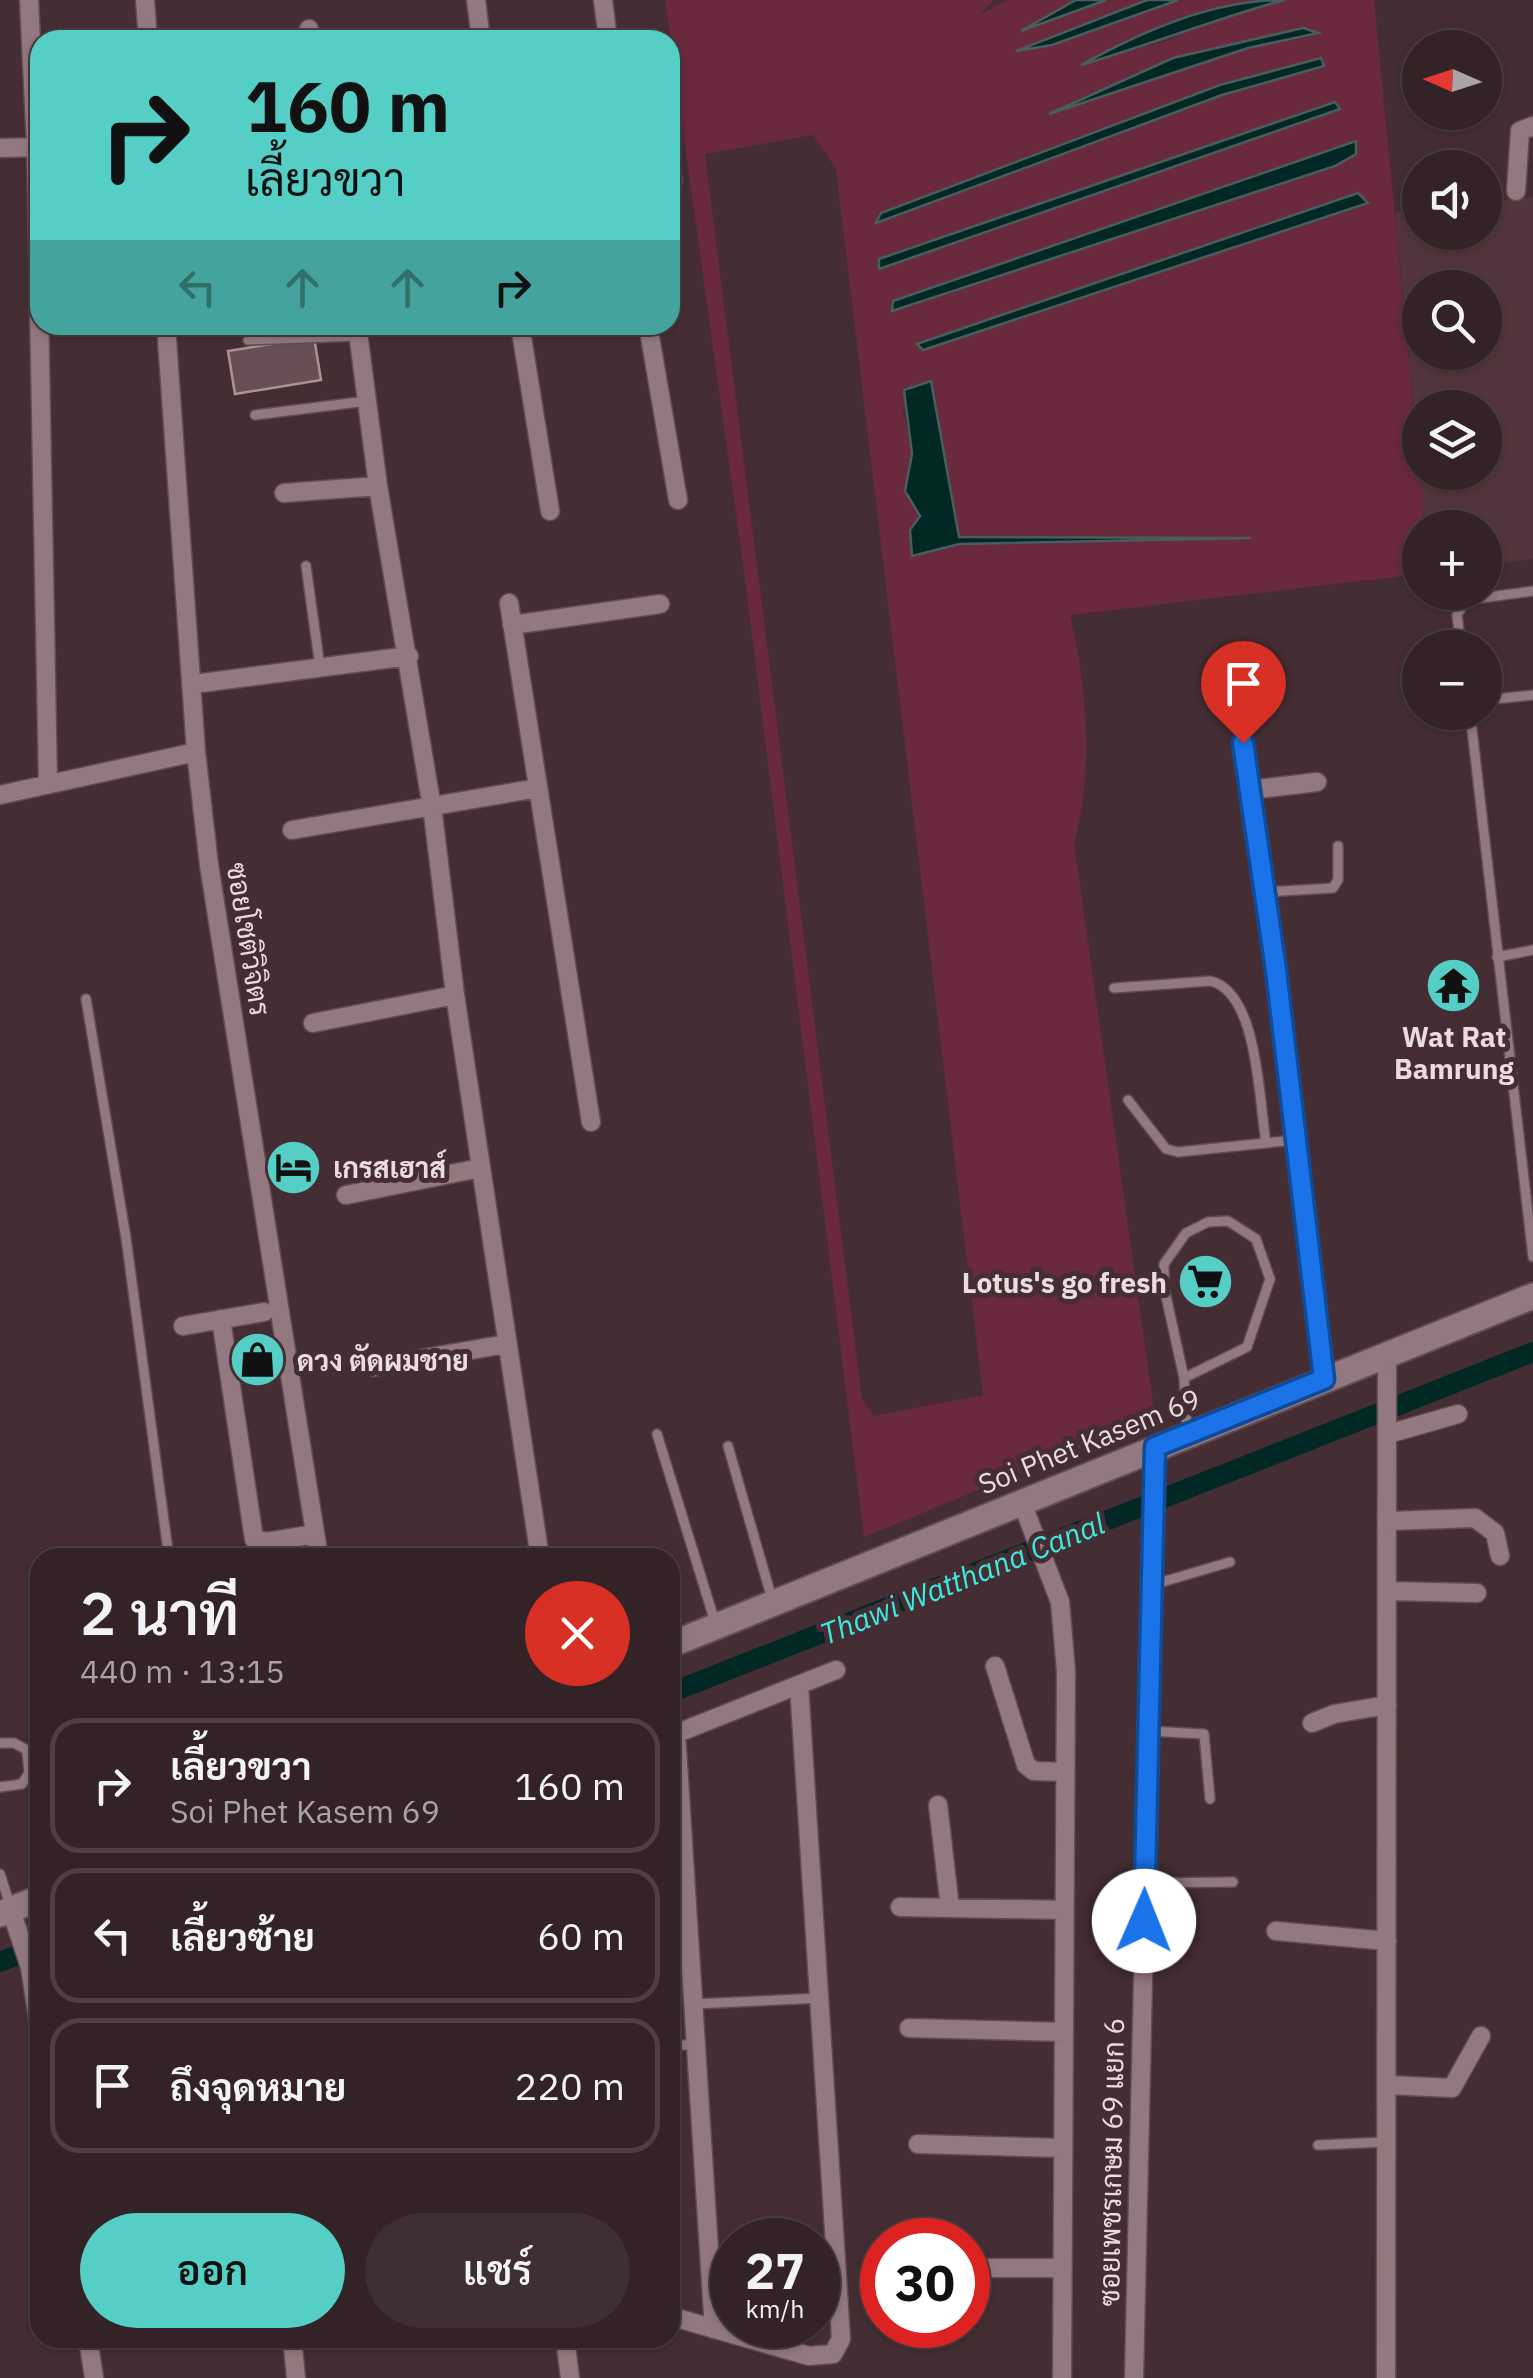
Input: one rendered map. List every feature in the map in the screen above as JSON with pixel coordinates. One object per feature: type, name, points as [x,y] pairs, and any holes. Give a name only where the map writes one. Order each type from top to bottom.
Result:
[{"type":"main road","name":"Soi Phet Kasem 69","points":[[680,1641],[773,1602],[1025,1510],[1154,1457],[1187,1434],[1324,1379],[1388,1365],[1533,1296]]},
{"type":"street","points":[[28,0],[30,30]]},
{"type":"street","points":[[145,0],[147,30]]},
{"type":"street","points":[[476,0],[479,30]]},
{"type":"street","points":[[603,0],[607,30]]},
{"type":"street","points":[[1516,191],[1520,131],[1533,126]]},
{"type":"street","points":[[0,148],[30,147]]},
{"type":"street","points":[[41,335],[48,784]]},
{"type":"street","name":"ซอยโชติวิจิตร","points":[[167,335],[196,752],[317,1548]]},
{"type":"street","points":[[359,335],[378,486],[432,807],[455,995],[538,1548]]},
{"type":"street","points":[[522,335],[550,511]]},
{"type":"street","points":[[650,335],[678,500]]},
{"type":"street","points":[[284,493],[378,486]]},
{"type":"street","points":[[509,603],[591,1122]]},
{"type":"street","points":[[512,625],[660,604]]},
{"type":"street","points":[[194,684],[408,656]]},
{"type":"street","points":[[1243,743],[1324,1379]]},
{"type":"street","points":[[0,795],[196,752]]},
{"type":"street","points":[[1250,790],[1317,782]]},
{"type":"street","points":[[292,830],[538,788]]},
{"type":"street","points":[[313,1023],[455,995]]},
{"type":"street","points":[[346,1195],[480,1168]]},
{"type":"street","points":[[184,1326],[264,1312]]},
{"type":"street","points":[[221,1320],[254,1538],[266,1542],[315,1534]]},
{"type":"street","points":[[374,1367],[506,1344]]},
{"type":"street","points":[[1386,2378],[1388,1365]]},
{"type":"street","points":[[1388,1432],[1458,1414]]},
{"type":"street","name":"ซอยเพชรเกษม 69 แยก 6","points":[[1134,2378],[1154,1457]]},
{"type":"street","points":[[1025,1510],[1060,1602],[1065,1654],[1062,2378]]},
{"type":"street","points":[[1388,1522],[1476,1518],[1495,1534],[1500,1556]]},
{"type":"street","points":[[1387,1591],[1477,1593]]},
{"type":"street","points":[[996,1666],[1026,1765],[1034,1770],[1065,1772]]},
{"type":"street","points":[[680,1731],[836,1670]]},
{"type":"street","points":[[799,1685],[835,2218]]},
{"type":"street","points":[[1312,1723],[1334,1714],[1387,1705]]},
{"type":"street","points":[[938,1806],[950,1908]]},
{"type":"street","points":[[680,1824],[710,2260]]},
{"type":"street","points":[[900,1907],[1064,1910]]},
{"type":"street","points":[[10,1918],[30,1968]]},
{"type":"street","points":[[1276,1932],[1387,1942]]},
{"type":"street","points":[[909,2028],[1064,2032]]},
{"type":"street","points":[[1387,2085],[1452,2088],[1480,2036]]},
{"type":"street","points":[[918,2144],[1063,2148]]},
{"type":"street","points":[[990,2268],[1061,2268]]},
{"type":"street","points":[[680,2319],[710,2328]]},
{"type":"street","points":[[90,2348],[94,2378]]},
{"type":"street","points":[[293,2348],[296,2378]]},
{"type":"street","points":[[567,2348],[570,2378]]},
{"type":"street","points":[[781,2348],[809,2356],[834,2354],[837,2348]]},
{"type":"lane","points":[[248,340],[303,335]]},
{"type":"lane","points":[[255,415],[370,400]]},
{"type":"lane","points":[[306,566],[320,667]]},
{"type":"lane","points":[[1458,630],[1456,615],[1466,600],[1533,590]]},
{"type":"lane","points":[[1502,698],[1533,695]]},
{"type":"lane","points":[[1472,730],[1533,1257]]},
{"type":"lane","points":[[1264,892],[1334,888],[1338,880],[1338,846]]},
{"type":"lane","points":[[1497,957],[1533,950]]},
{"type":"lane","points":[[1114,988],[1210,981],[1223,984],[1236,996],[1248,1027],[1266,1143]]},
{"type":"lane","points":[[86,999],[126,1238],[168,1548]]},
{"type":"lane","points":[[1128,1100],[1166,1149],[1178,1152],[1295,1140]]},
{"type":"lane","points":[[1184,1378],[1247,1347],[1270,1280],[1256,1238],[1228,1221],[1208,1222],[1186,1233],[1164,1264],[1164,1287],[1184,1378],[1187,1434]]},
{"type":"lane","points":[[658,1434],[716,1625]]},
{"type":"lane","points":[[728,1446],[773,1602]]},
{"type":"lane","points":[[1152,1585],[1230,1562]]},
{"type":"lane","points":[[1148,1731],[1204,1734],[1210,1798]]},
{"type":"lane","points":[[0,1743],[14,1743],[26,1750],[29,1773],[22,1784],[0,1787]]},
{"type":"lane","points":[[0,1874],[10,1918]]},
{"type":"lane","points":[[1145,1883],[1234,1882]]},
{"type":"lane","points":[[694,2004],[822,1998]]},
{"type":"lane","points":[[680,2045],[696,2044]]},
{"type":"lane","points":[[1318,2145],[1387,2142]]},
{"type":"shaded area","points":[[665,0],[994,0],[979,15],[1007,0],[1076,0],[1030,28],[1106,0],[1147,0],[1023,48],[1052,45],[1178,0],[1270,0],[1176,23],[1087,62],[1168,41],[1206,22],[1284,0],[1374,0],[1402,289],[1402,370],[1410,370],[1412,390],[1402,390],[1402,490],[1421,490],[1423,510],[1402,510],[1402,576],[1070,615],[1081,671],[1086,729],[1084,787],[1074,843],[1155,1417],[864,1537],[746,586],[680,109],[680,30],[669,30]],"holes":[[[1303,28],[1315,33],[1248,48],[1056,111],[1092,92]],[[1321,58],[1323,66],[1222,95]],[[813,135],[836,169],[983,1395],[874,1416],[862,1399],[705,154]],[[1355,142],[1355,154],[1335,166],[892,310],[893,301]],[[1358,193],[1366,203],[923,350],[917,345]],[[932,381],[959,537],[1217,539],[959,544],[939,548],[905,491],[912,454],[903,409]]]},
{"type":"shaded area","points":[[1533,197],[1533,559],[1502,563],[1502,510],[1423,510],[1422,490],[1502,490],[1502,390],[1412,390],[1410,370],[1502,370],[1502,270],[1402,270],[1402,285],[1395,212],[1402,211],[1402,250],[1502,250],[1502,200]]},
{"type":"water","points":[[1076,0],[1106,0],[1021,31]]},
{"type":"water","points":[[1147,0],[1178,0],[1052,45],[1016,51]]},
{"type":"water","points":[[1284,0],[1081,65],[1179,20],[1231,5]]},
{"type":"water","points":[[1303,28],[1318,33],[1248,48],[1049,114],[1173,58]]},
{"type":"water","points":[[1321,58],[1324,66],[1222,95],[876,223],[881,213],[1220,85]]},
{"type":"water","points":[[1335,102],[1340,109],[879,269],[879,259]]},
{"type":"water","points":[[1356,141],[1356,154],[1335,166],[892,311],[893,301]]},
{"type":"water","points":[[1358,193],[1368,203],[923,350],[917,344]]},
{"type":"water","points":[[931,381],[959,537],[1251,538],[959,544],[912,556],[910,530],[920,516],[905,491],[912,454],[904,390]]},
{"type":"building","points":[[314,337],[321,380],[235,394],[228,351]]},
{"type":"waterway","name":"Thawi Watthana Canal","points":[[680,1689],[1533,1352]]},
{"type":"waterway","name":"Thawi Watthana Canal","points":[[0,1962],[30,1950]]},
{"type":"place","name":"Wat Rat Bamrung","points":[[1454,985]]},
{"type":"place","name":"เกรสเฮาส์","points":[[294,1167]]},
{"type":"place","name":"Lotus's go fresh","points":[[1206,1282]]},
{"type":"place","name":"ดวง ตัดผมชาย","points":[[258,1360]]},
{"type":"route","points":[[1144,1921],[1155,1447],[1324,1379],[1276,970],[1243,743]]}]
